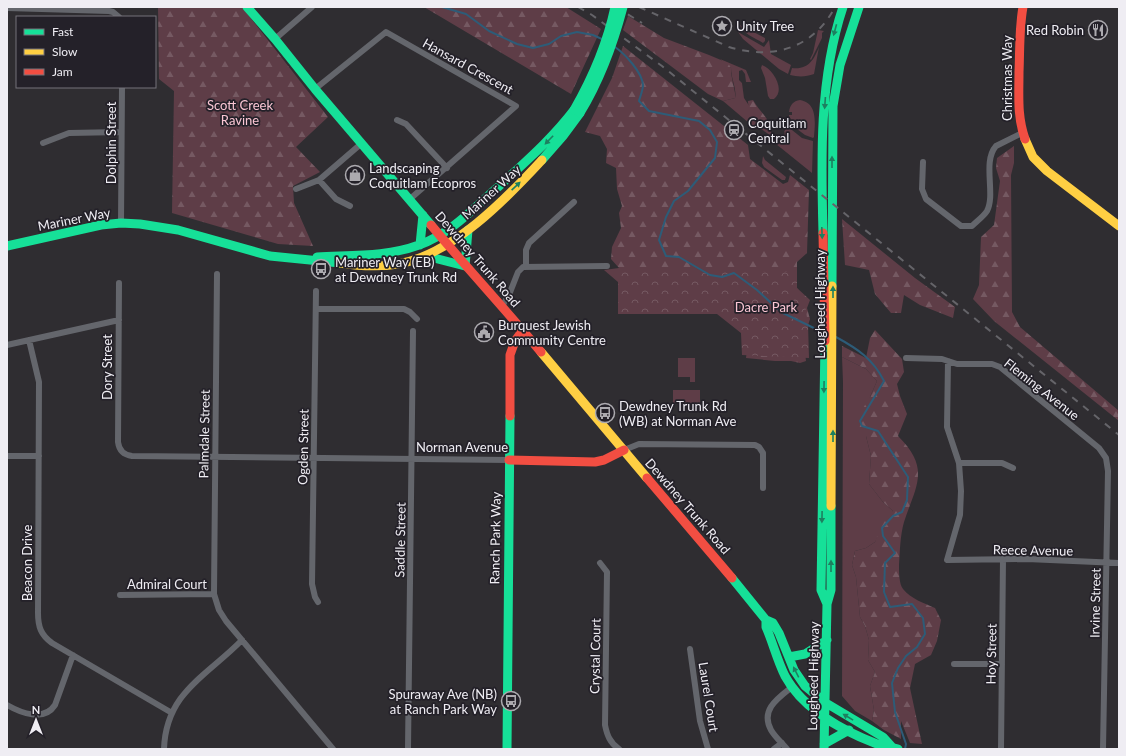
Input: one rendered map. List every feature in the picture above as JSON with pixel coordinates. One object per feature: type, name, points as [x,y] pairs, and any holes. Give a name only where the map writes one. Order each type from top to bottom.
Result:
[{"type":"main road","name":"Dewdney Trunk Road","points":[[247,7],[315,89],[441,235],[465,266],[502,306],[745,592],[766,620],[773,623],[779,633],[794,670],[802,682],[812,693],[826,703],[883,737],[895,748]]},
{"type":"main road","name":"Mariner Way","points":[[286,259],[387,253],[420,245],[441,235],[460,221],[544,145],[577,112],[598,64],[615,7]]},
{"type":"main road","name":"Mariner Way","points":[[7,246],[101,225],[143,223],[162,226],[252,252],[286,259],[378,266],[406,262],[426,256],[448,245],[468,230],[537,167],[563,137],[577,112],[596,84],[607,59],[622,7]]},
{"type":"main road","name":"Lougheed Highway","points":[[829,329],[821,174],[828,64],[836,28],[843,7]]},
{"type":"main road","name":"Lougheed Highway","points":[[824,746],[827,604],[821,590],[829,350],[833,106],[840,65],[859,7]]},
{"type":"main road","name":"Christmas Way","points":[[1023,7],[1020,24],[1019,110],[1022,133],[1033,157],[1040,164],[1061,183],[1119,226]]},
{"type":"main road","points":[[420,245],[423,215]]},
{"type":"main road","points":[[426,256],[465,266],[468,230]]},
{"type":"main road","name":"Ranch Park Way","points":[[506,739],[510,354],[511,346],[522,330]]},
{"type":"main road","name":"Norman Avenue","points":[[509,460],[596,462],[604,460],[624,450]]},
{"type":"main road","name":"Dewdney Trunk Road","points":[[766,620],[766,627],[772,639],[779,661],[792,687],[801,698],[825,716],[849,730],[879,745],[895,748]]},
{"type":"main road","points":[[789,657],[800,656],[808,653],[827,640]]},
{"type":"main road","points":[[824,746],[849,730]]},
{"type":"main road","points":[[506,739],[507,749]]},
{"type":"street","points":[[275,39],[312,7]]},
{"type":"street","points":[[7,8],[109,11],[118,16]]},
{"type":"street","name":"Hansard Crescent","points":[[315,89],[386,32],[516,106],[410,199]]},
{"type":"street","name":"Dolphin Street","points":[[121,223],[122,88]]},
{"type":"street","points":[[397,120],[406,124],[446,168]]},
{"type":"street","points":[[42,143],[69,133],[121,132]]},
{"type":"street","points":[[922,162],[922,189],[926,199],[961,226],[972,226],[987,211],[989,201],[991,154],[996,146],[1022,133]]},
{"type":"street","points":[[296,188],[319,180],[362,143]]},
{"type":"street","points":[[319,180],[336,199],[350,206]]},
{"type":"street","points":[[526,266],[526,250],[528,243],[574,202]]},
{"type":"street","points":[[502,306],[509,295],[518,272],[521,268],[526,266],[607,266]]},
{"type":"street","name":"Palmdale Street","points":[[214,594],[214,457],[217,274]]},
{"type":"street","name":"Dory Street","points":[[119,283],[118,442],[120,450]]},
{"type":"street","name":"Ogden Street","points":[[316,291],[312,584],[315,597],[318,602]]},
{"type":"street","points":[[316,309],[404,310],[410,312],[417,319]]},
{"type":"street","points":[[7,345],[119,320]]},
{"type":"street","name":"Saddle Street","points":[[408,749],[413,331]]},
{"type":"street","name":"Beacon Drive","points":[[29,340],[39,382],[39,628],[45,638],[172,713]]},
{"type":"street","name":"Fleming Avenue","points":[[906,358],[942,359],[957,364],[992,364],[1000,367],[1098,448],[1106,458]]},
{"type":"street","points":[[948,361],[947,427],[959,463],[1002,463],[1013,468]]},
{"type":"street","name":"Norman Avenue","points":[[624,450],[639,444],[755,445],[759,447],[763,453],[763,488]]},
{"type":"street","name":"Norman Avenue","points":[[120,450],[126,455],[132,456],[509,460]]},
{"type":"street","points":[[7,456],[39,456]]},
{"type":"street","name":"Irvine Street","points":[[1103,749],[1108,471],[1106,458]]},
{"type":"street","name":"Reece Avenue","points":[[959,463],[961,491],[960,515],[947,560],[1002,559],[1119,563]]},
{"type":"street","name":"Hoy Street","points":[[1001,749],[1002,559]]},
{"type":"street","name":"Crystal Court","points":[[600,563],[607,572],[605,725],[610,747]]},
{"type":"street","points":[[214,594],[222,616],[333,749]]},
{"type":"street","name":"Admiral Court","points":[[120,595],[214,594]]},
{"type":"street","points":[[164,749],[172,713],[182,696],[195,681],[242,640]]},
{"type":"street","name":"Laurel Court","points":[[690,649],[700,721],[708,749]]},
{"type":"street","points":[[7,705],[22,712],[31,714],[44,714],[51,711],[55,706],[73,655]]},
{"type":"street","points":[[954,664],[1002,664]]},
{"type":"street","points":[[787,749],[772,731],[768,719],[768,713],[777,699],[792,687]]},
{"type":"street","name":"Ranch Park Way","points":[[503,749],[506,739]]},
{"type":"street","points":[[774,749],[782,742]]},
{"type":"street","points":[[610,747],[619,749]]},
{"type":"green space","name":"Scott Creek Ravine","points":[[158,7],[242,7],[328,117],[296,147],[320,172],[293,186],[294,203],[313,246],[278,244],[172,213],[174,91],[159,79]]},
{"type":"green space","points":[[424,7],[566,7],[601,29],[571,94]]},
{"type":"green space","points":[[628,16],[664,38],[728,63],[731,68],[735,98],[723,101],[708,94],[623,30]]},
{"type":"green space","points":[[740,25],[765,38],[765,41],[763,43],[749,35],[741,28]]},
{"type":"green space","points":[[818,30],[824,31],[811,60],[810,59],[813,53]]},
{"type":"green space","points":[[738,32],[764,47],[769,40],[771,54],[791,65],[788,74],[779,69],[743,39]]},
{"type":"green space","points":[[623,46],[748,145],[750,159],[783,184],[788,182],[790,175],[809,190],[807,253],[797,262],[797,288],[810,300],[807,308],[810,319],[805,335],[622,277],[619,268],[611,259],[612,247],[621,228],[619,213],[622,206],[617,189],[616,168],[606,163],[607,149],[600,136],[585,132],[612,78]]},
{"type":"green space","points":[[819,47],[814,74],[808,76],[790,75],[792,68],[806,66],[810,63]]},
{"type":"green space","points":[[720,59],[746,70],[751,82],[746,82],[745,74],[742,70],[739,71],[739,80],[742,83],[744,98],[758,119],[760,124],[759,129],[756,129],[723,101],[735,98],[735,91],[731,68]]},
{"type":"green space","points":[[762,65],[774,75],[777,80],[779,90],[774,99],[770,99],[768,96],[765,78],[761,68]]},
{"type":"green space","points":[[753,100],[770,125],[771,136],[760,128],[758,121],[749,108],[748,101]]},
{"type":"green space","points":[[800,100],[806,102],[813,109],[815,120],[813,138],[805,135],[789,123],[792,120],[789,117],[789,115],[792,115],[792,112],[789,112],[790,107],[795,101]]},
{"type":"green space","points":[[787,126],[802,138],[813,141],[812,173],[776,144],[785,133],[784,132]]},
{"type":"green space","points":[[1014,146],[1014,163],[1011,175],[1012,312],[1020,327],[1119,411],[1119,421],[994,321],[973,299],[979,285],[981,237],[994,225],[1000,181],[996,168],[997,158]]},
{"type":"green space","points":[[763,156],[765,160],[786,177],[785,180],[782,180],[764,167],[762,163]]},
{"type":"green space","points":[[842,219],[915,278],[955,307],[953,318],[920,305],[904,295],[901,313],[891,313],[875,294],[869,270],[845,265]]},
{"type":"green space","name":"Dacre Park","points":[[619,268],[797,272],[797,288],[804,298],[808,324],[809,358],[742,355],[741,333],[717,314],[618,314],[618,282],[604,270]]},
{"type":"green space","points":[[875,330],[902,359],[904,372],[897,384],[907,414],[898,436],[915,458],[918,468],[916,487],[904,522],[900,544],[900,581],[906,592],[918,600],[935,608],[941,620],[937,641],[931,655],[915,664],[910,688],[922,744],[910,743],[901,721],[901,739],[884,730],[872,721],[874,710],[870,686],[875,672],[868,660],[869,640],[865,626],[860,617],[856,577],[852,565],[855,551],[866,548],[875,542],[884,517],[893,511],[883,502],[869,484],[871,456],[866,436],[858,430],[860,413],[870,397],[877,381],[866,369],[842,357],[842,346],[866,358],[870,338]]},
{"type":"green space","points":[[804,345],[806,361],[800,363],[746,358],[747,350]]},
{"type":"green space","points":[[842,357],[866,369],[877,381],[870,397],[866,436],[871,456],[869,484],[883,502],[893,511],[875,542],[866,548],[855,551],[852,565],[856,577],[860,617],[865,626],[869,640],[868,660],[875,672],[870,686],[874,710],[872,721],[855,711],[842,696]]},
{"type":"green space","points":[[678,358],[695,358],[695,382],[690,382],[690,377],[678,377]]},
{"type":"green space","points":[[673,390],[700,390],[700,403],[673,403]]},
{"type":"waterway","points":[[442,7],[466,14],[489,31],[517,44],[533,48],[549,44],[561,36],[577,32],[593,35],[604,40]]},
{"type":"waterway","points":[[615,47],[628,59],[640,75],[643,85],[639,101],[649,111],[699,121],[710,130],[717,142],[715,158],[688,191],[674,201],[666,217],[659,240],[666,256],[679,257],[710,275],[722,277],[734,273],[757,290],[781,312],[822,332]]},
{"type":"waterway","points":[[836,337],[864,355],[880,373],[884,381],[860,421],[862,426],[878,431],[908,477],[907,500],[902,512],[893,516],[882,528],[883,536],[895,553],[885,563],[884,592],[890,607],[912,604],[923,618],[925,634],[917,647],[906,656],[898,668],[892,683],[895,712],[906,744],[905,749]]},
{"type":"railway","points":[[578,7],[592,15],[662,66],[1119,435]]},
{"type":"railway","points":[[616,7],[642,23]]},
{"type":"railway","points":[[639,7],[729,47],[745,51],[761,52],[790,48],[803,42],[815,33],[826,21],[835,7]]},
{"type":"traffic: fast","points":[[247,7],[431,225]]},
{"type":"traffic: fast","points":[[574,110],[599,60],[615,7]]},
{"type":"traffic: fast","points":[[580,113],[594,88],[605,62],[623,7]]},
{"type":"traffic: fast","points":[[823,233],[823,119],[829,62],[843,7]]},
{"type":"traffic: fast","points":[[832,286],[833,106],[840,65],[859,7]]},
{"type":"traffic: fast","points":[[317,257],[369,255],[394,252],[419,245],[441,234],[451,228],[470,212],[527,160],[547,141],[574,110]]},
{"type":"traffic: fast","points":[[542,160],[563,136],[580,113]]},
{"type":"traffic: fast","points":[[420,245],[423,215]]},
{"type":"traffic: fast","points":[[7,246],[101,225],[121,223],[140,224],[178,230],[270,256],[340,263]]},
{"type":"traffic: fast","points":[[465,266],[468,230]]},
{"type":"traffic: fast","points":[[426,256],[465,266]]},
{"type":"traffic: fast","points":[[825,341],[821,590],[827,604]]},
{"type":"traffic: fast","points":[[507,749],[510,416]]},
{"type":"traffic: fast","points":[[824,749],[827,604],[831,590],[831,506]]},
{"type":"traffic: fast","points":[[732,578],[766,620],[773,623],[779,633],[794,670],[805,686],[826,703],[883,737],[892,747]]},
{"type":"traffic: fast","points":[[766,620],[766,627],[782,670],[802,699],[825,718],[851,733],[880,745],[898,749]]},
{"type":"traffic: fast","points":[[789,657],[805,654],[827,640]]},
{"type":"traffic: fast","points":[[824,744],[849,730]]},
{"type":"traffic: slow","points":[[1025,139],[1033,157],[1047,171],[1119,226]]},
{"type":"traffic: slow","points":[[340,263],[384,266],[418,259],[438,249],[458,237],[495,208],[542,160]]},
{"type":"traffic: slow","points":[[831,506],[832,286]]},
{"type":"traffic: slow","points":[[541,352],[647,478]]},
{"type":"traffic: jam","points":[[1023,7],[1020,31],[1019,98],[1022,131],[1025,139]]},
{"type":"traffic: jam","points":[[431,225],[541,352]]},
{"type":"traffic: jam","points":[[823,233],[825,341]]},
{"type":"traffic: jam","points":[[510,416],[510,355],[515,341],[523,330]]},
{"type":"traffic: jam","points":[[509,460],[595,462],[604,460],[624,450]]},
{"type":"traffic: jam","points":[[647,478],[732,578]]},
{"type":"place","name":"Unity Tree","points":[[722,26]]},
{"type":"place","name":"Red Robin","points":[[1098,30]]},
{"type":"place","name":"Coquitlam Central","points":[[734,130]]},
{"type":"place","name":"Landscaping Coquitlam Ecopros","points":[[355,175]]},
{"type":"place","name":"Mariner Way (EB) at Dewdney Trunk Rd","points":[[321,269]]},
{"type":"place","name":"Burquest Jewish Community Centre","points":[[484,332]]},
{"type":"place","name":"Dewdney Trunk Rd (WB) at Norman Ave","points":[[605,413]]},
{"type":"place","name":"Spuraway Ave (NB) at Ranch Park Way","points":[[511,701]]}]
